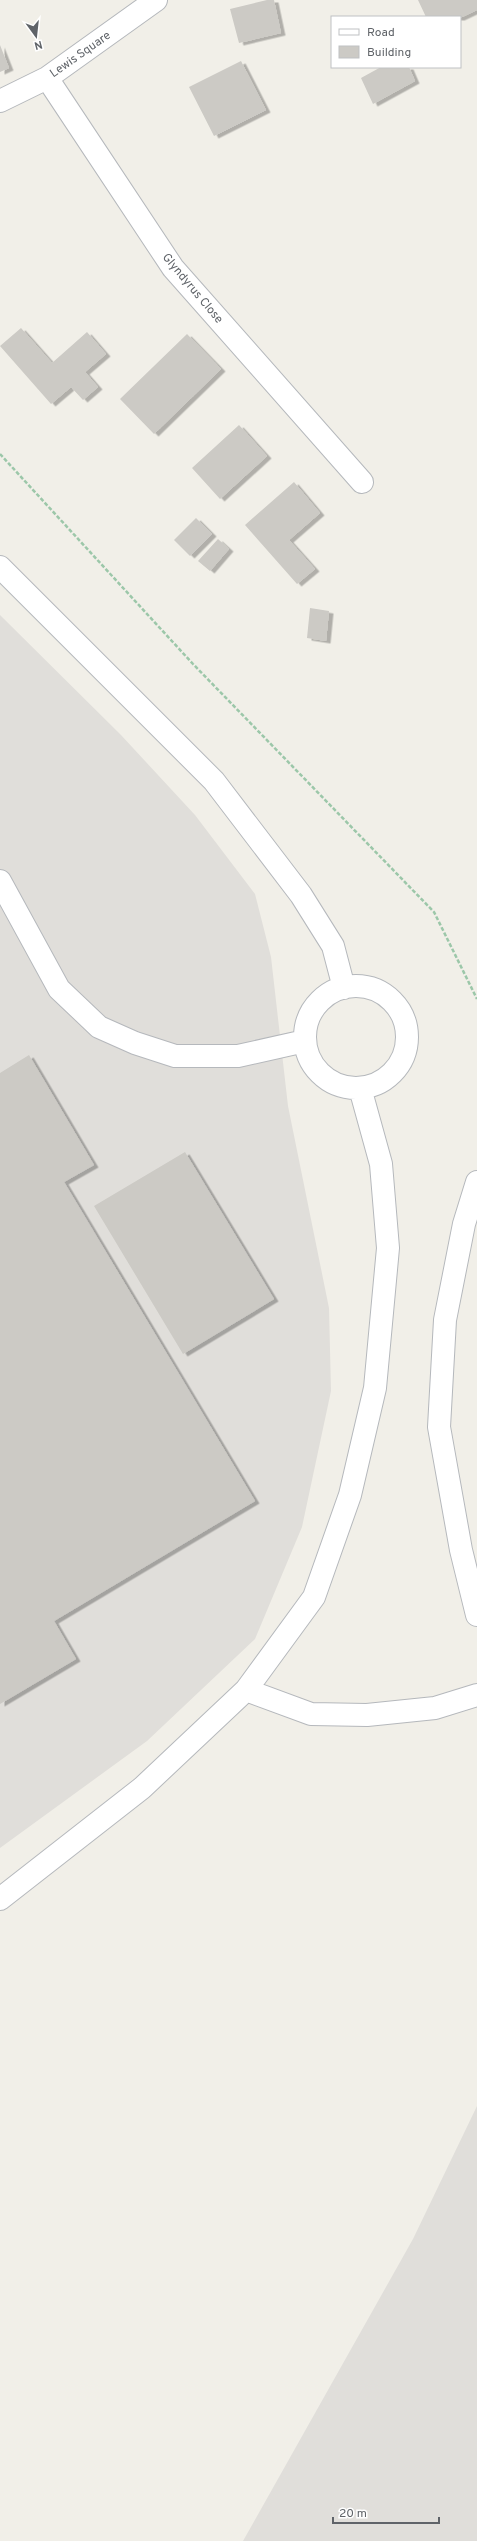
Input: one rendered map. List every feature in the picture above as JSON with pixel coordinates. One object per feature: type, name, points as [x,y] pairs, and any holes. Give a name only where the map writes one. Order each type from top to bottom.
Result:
[{"type":"street","name":"Lewis Square","points":[[0,101],[47,78],[156,0]]},
{"type":"street","name":"Glyndyrus Close","points":[[47,78],[173,268],[362,482]]},
{"type":"street","points":[[0,567],[214,781],[300,895],[329,939],[333,946],[344,988]]},
{"type":"street","points":[[0,881],[58,989],[99,1027],[135,1043],[175,1056],[238,1056],[305,1041]]},
{"type":"street","points":[[361,987],[377,991],[391,1000],[401,1014],[406,1029],[406,1046],[400,1062],[394,1071],[376,1084],[360,1088],[342,1087],[327,1080],[315,1068],[307,1054],[305,1041],[308,1021],[316,1006],[328,994],[344,988],[361,987]]},
{"type":"street","points":[[0,1899],[142,1788],[246,1690],[314,1597],[350,1495],[375,1388],[388,1248],[381,1164],[360,1088]]},
{"type":"street","points":[[477,1182],[464,1224],[445,1320],[439,1427],[460,1550],[477,1615]]},
{"type":"street","points":[[246,1690],[311,1714],[367,1715],[435,1708],[477,1695]]},
{"type":"path","points":[[0,454],[193,664],[434,912],[477,999]]},
{"type":"shaded area","points":[[0,615],[121,735],[195,815],[255,894],[271,957],[288,1106],[329,1308],[331,1391],[302,1527],[255,1639],[147,1741],[0,1848]]},
{"type":"shaded area","points":[[477,2106],[477,2541],[243,2541],[413,2239]]},
{"type":"building","points":[[267,0],[274,0],[281,33],[239,43],[230,9]]},
{"type":"building","points":[[418,0],[477,0],[477,10],[461,18],[461,16],[426,16]]},
{"type":"building","points":[[0,45],[9,68],[0,72]]},
{"type":"building","points":[[241,61],[266,110],[214,136],[189,87]]},
{"type":"building","points":[[379,68],[409,68],[415,81],[373,104],[361,78]]},
{"type":"building","points":[[21,328],[52,363],[87,332],[106,354],[85,372],[98,387],[83,400],[71,387],[51,404],[0,346]]},
{"type":"building","points":[[187,334],[221,369],[154,434],[120,399]]},
{"type":"building","points":[[239,425],[267,456],[220,499],[192,468]]},
{"type":"building","points":[[294,482],[320,513],[289,540],[315,569],[297,584],[245,525]]},
{"type":"building","points":[[196,518],[212,534],[190,556],[174,540]]},
{"type":"building","points":[[218,539],[229,549],[210,571],[198,561]]},
{"type":"building","points":[[310,608],[329,611],[326,641],[307,638]]},
{"type":"building","points":[[29,1055],[94,1165],[64,1182],[255,1501],[54,1621],[76,1659],[0,1704],[0,1073]]},
{"type":"building","points":[[185,1152],[274,1299],[183,1354],[94,1206]]}]
